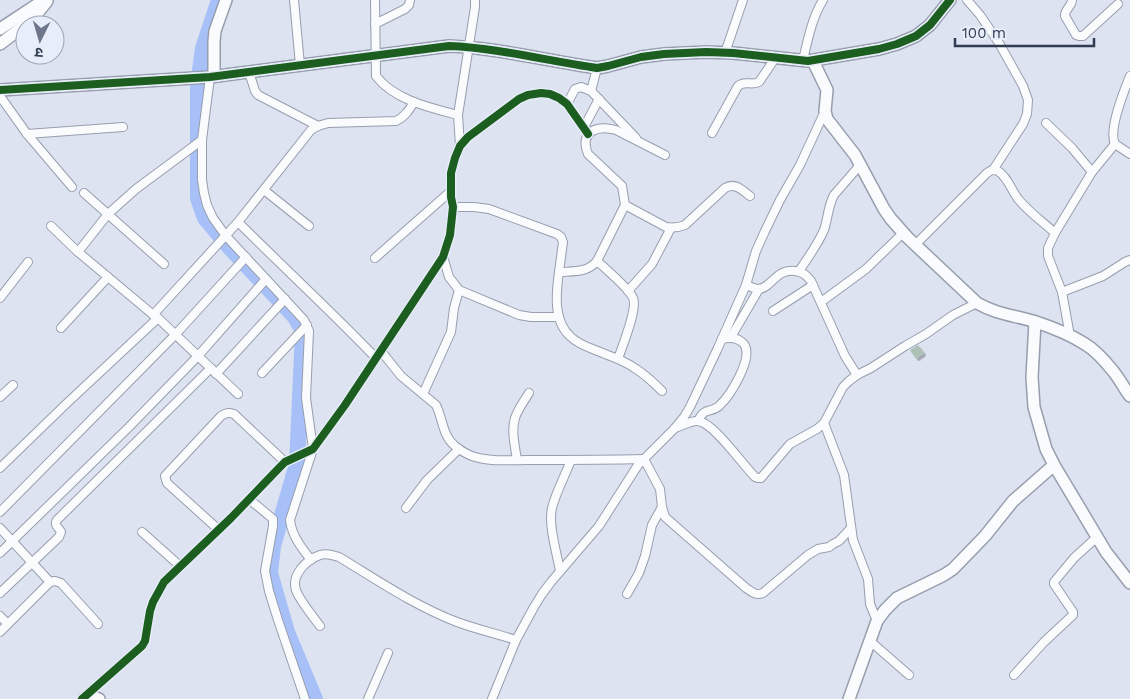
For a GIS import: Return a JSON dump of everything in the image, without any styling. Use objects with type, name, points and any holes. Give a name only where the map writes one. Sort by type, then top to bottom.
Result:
[{"type":"street","points":[[0,29],[44,0]]},
{"type":"street","points":[[36,15],[48,0]]},
{"type":"street","points":[[226,0],[217,25],[206,77],[202,140],[202,180],[204,193],[213,218],[226,236],[307,325],[309,337],[306,398],[313,449]]},
{"type":"street","points":[[294,0],[300,65]]},
{"type":"street","points":[[375,0],[376,76],[388,87],[414,102],[458,115]]},
{"type":"street","points":[[375,24],[405,9],[409,5],[410,0]]},
{"type":"street","points":[[460,146],[458,115],[475,0]]},
{"type":"street","points":[[725,53],[743,0]]},
{"type":"street","points":[[492,699],[516,640],[534,607],[551,582],[599,526],[638,465],[675,428],[690,407],[746,285],[752,263],[765,230],[800,165],[825,111],[827,90],[808,60],[812,22],[823,0]]},
{"type":"street","points":[[0,90],[206,77],[449,46],[499,50],[597,68],[641,57],[706,52],[808,60],[887,47],[916,36],[930,25],[950,0]]},
{"type":"street","points":[[967,0],[980,15],[998,43],[1023,86],[1028,100],[1027,114],[1023,124],[994,170]]},
{"type":"street","points":[[1072,0],[1065,16],[1076,35],[1079,36],[1083,36],[1118,4]]},
{"type":"street","points":[[0,44],[15,33]]},
{"type":"street","points":[[712,133],[738,86],[743,83],[756,84],[759,82],[776,57]]},
{"type":"street","points":[[591,91],[597,68]]},
{"type":"street","points":[[249,72],[252,85],[258,95],[318,126]]},
{"type":"street","points":[[1130,76],[1116,115],[1114,138],[1115,144],[1130,154]]},
{"type":"street","points":[[567,104],[578,87],[591,91],[623,129],[641,143],[665,156]]},
{"type":"street","points":[[311,560],[296,539],[291,529],[290,520],[313,449],[443,257],[450,235],[453,207],[451,191],[452,173],[460,146],[468,136],[518,99],[541,93],[550,94],[567,104],[586,131]]},
{"type":"street","points":[[0,96],[28,134],[72,187]]},
{"type":"street","points":[[559,272],[587,270],[593,266],[625,205],[622,186],[588,154],[586,147],[586,131],[599,99]]},
{"type":"street","points":[[0,468],[156,316],[238,222],[311,130],[318,126],[340,122],[396,120],[405,114],[414,102]]},
{"type":"street","points":[[825,111],[827,119],[860,164],[891,219],[915,245],[977,303],[997,313],[1035,322],[1086,344],[1114,371],[1130,396]]},
{"type":"street","points":[[1046,123],[1092,172]]},
{"type":"street","points":[[28,134],[123,127]]},
{"type":"street","points":[[586,131],[600,128],[623,129]]},
{"type":"street","points":[[78,252],[108,214],[136,190],[202,140]]},
{"type":"street","points":[[1070,336],[1062,292],[1048,256],[1048,248],[1055,232],[1092,172],[1115,144]]},
{"type":"street","points":[[799,271],[822,234],[834,195],[860,164]]},
{"type":"street","points":[[915,245],[990,170],[996,170],[1002,174],[1026,208],[1055,232]]},
{"type":"street","points":[[625,205],[671,228],[685,225],[729,185],[734,185],[750,196]]},
{"type":"street","points":[[264,190],[309,226]]},
{"type":"street","points":[[375,258],[451,191]]},
{"type":"street","points":[[84,192],[164,264]]},
{"type":"street","points":[[453,207],[489,209],[561,237],[563,242],[556,290],[562,326],[571,338],[637,369],[662,391]]},
{"type":"street","points":[[238,222],[376,358]]},
{"type":"street","points":[[51,226],[78,252],[156,316],[238,394]]},
{"type":"street","points":[[628,291],[652,264],[671,228]]},
{"type":"street","points":[[821,302],[866,268],[903,233]]},
{"type":"street","points":[[0,512],[175,335],[246,257]]},
{"type":"street","points":[[443,257],[449,278],[459,290],[518,315],[559,317]]},
{"type":"street","points":[[1062,292],[1103,276],[1130,260]]},
{"type":"street","points":[[597,261],[634,299],[634,309],[618,359]]},
{"type":"street","points":[[0,298],[28,262]]},
{"type":"street","points":[[731,337],[759,289],[782,273],[790,270],[799,271],[806,274],[813,285],[845,356],[857,375]]},
{"type":"street","points":[[61,328],[108,277]]},
{"type":"street","points":[[0,553],[129,427],[198,356],[266,279]]},
{"type":"street","points":[[0,283],[6,290]]},
{"type":"street","points":[[746,285],[759,289]]},
{"type":"street","points":[[773,311],[813,285]]},
{"type":"street","points":[[423,394],[451,332],[454,308],[459,290]]},
{"type":"street","points":[[0,593],[61,534],[55,525],[57,520],[214,371],[285,299]]},
{"type":"street","points":[[675,428],[698,421],[710,427],[752,474],[758,478],[764,475],[790,444],[824,423],[843,386],[857,375],[872,368],[953,316],[977,303]]},
{"type":"street","points":[[1035,322],[1034,407],[1046,449],[1106,552],[1130,583]]},
{"type":"street","points":[[262,373],[307,325]]},
{"type":"street","points":[[698,421],[700,416],[706,411],[720,406],[730,394],[739,379],[744,364],[746,348],[741,341],[731,337],[722,339]]},
{"type":"street","points":[[381,351],[401,376],[436,405],[443,428],[454,446],[475,457],[517,460],[644,459]]},
{"type":"street","points":[[1,395],[13,385]]},
{"type":"street","points":[[517,460],[513,428],[518,411],[529,393]]},
{"type":"street","points":[[219,530],[167,483],[165,476],[221,416],[230,412],[234,414],[289,461]]},
{"type":"street","points":[[824,423],[844,475],[855,546],[868,579],[870,604],[877,621]]},
{"type":"street","points":[[406,508],[427,480],[459,448]]},
{"type":"street","points":[[83,699],[142,646],[145,641],[153,602],[164,582],[289,461],[313,449]]},
{"type":"street","points":[[644,459],[660,489],[662,507],[665,517],[669,522],[746,588],[756,594],[763,594],[808,554],[839,541],[851,528]]},
{"type":"street","points":[[560,571],[551,516],[555,500],[571,460]]},
{"type":"street","points":[[849,699],[877,621],[885,610],[897,598],[953,569],[985,536],[1013,501],[1054,465]]},
{"type":"street","points":[[249,499],[273,519],[265,571],[275,612],[304,699]]},
{"type":"street","points":[[627,594],[639,573],[652,525],[662,507]]},
{"type":"street","points":[[0,528],[50,582]]},
{"type":"street","points":[[142,532],[180,566]]},
{"type":"street","points":[[1014,675],[1044,642],[1073,615],[1073,612],[1054,583],[1074,558],[1097,537]]},
{"type":"street","points":[[320,626],[296,592],[294,582],[303,566],[320,555],[330,554],[339,557],[440,615],[516,640]]},
{"type":"street","points":[[0,632],[50,582],[56,581],[61,583],[98,624]]},
{"type":"street","points":[[0,616],[8,624]]},
{"type":"street","points":[[870,641],[909,675]]},
{"type":"street","points":[[368,699],[388,653]]},
{"type":"street","points":[[83,699],[94,697],[99,699]]},
{"type":"building","points":[[918,345],[924,353],[916,359],[910,350]]},
{"type":"waterway","points":[[219,0],[203,48],[198,85],[198,198],[205,218],[231,249],[295,317],[303,331],[297,464],[273,546],[270,573],[287,632],[315,699]]},
{"type":"cycle path","points":[[0,90],[210,77],[449,46],[505,52],[597,68],[641,57],[706,52],[808,61],[879,49],[916,36],[930,25],[950,0]]},
{"type":"cycle path","points":[[82,699],[142,646],[145,641],[153,602],[164,582],[231,518],[285,462],[313,449],[345,405],[443,257],[450,235],[453,207],[451,173],[460,146],[468,137],[519,99],[541,93],[550,94],[567,104],[588,134]]}]
